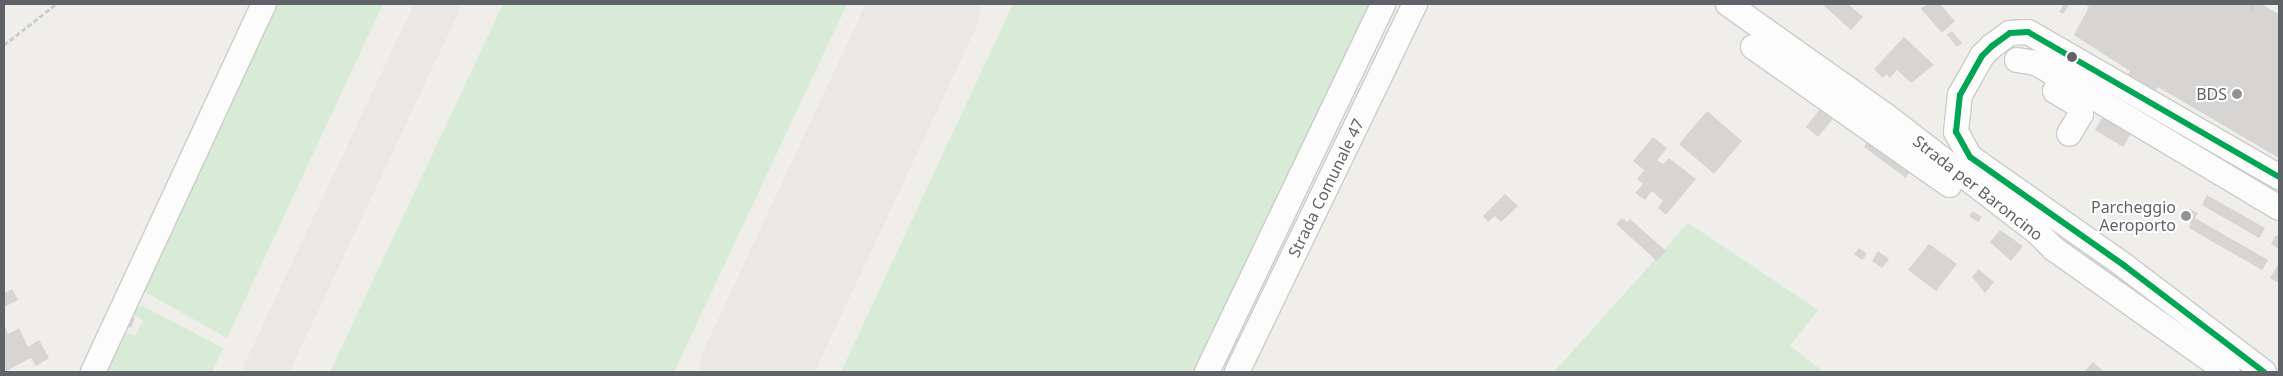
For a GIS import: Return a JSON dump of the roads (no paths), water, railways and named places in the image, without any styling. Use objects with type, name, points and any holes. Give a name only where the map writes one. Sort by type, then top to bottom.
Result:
[{"type":"street","points":[[93,372],[264,4]]},
{"type":"street","points":[[1207,372],[1383,4]]},
{"type":"street","name":"Strada Comunale 47","points":[[1237,372],[1415,4]]},
{"type":"street","points":[[1728,4],[1759,38]]},
{"type":"street","points":[[1748,4],[1759,38]]},
{"type":"street","points":[[2264,372],[2169,299],[1970,157],[1956,132],[1960,95],[1982,56],[1992,46],[2010,34],[2028,32],[2279,177]]},
{"type":"street","name":"Strada per Baroncino","points":[[1759,38],[2032,244],[2054,249],[2228,372]]},
{"type":"street","points":[[1992,46],[2017,60],[2036,63],[2279,208]]},
{"type":"street","points":[[2017,60],[2028,75],[2080,106],[2081,114],[2069,134]]},
{"type":"place","name":"BDS","points":[[2237,94]]},
{"type":"place","name":"Parcheggio Aeroporto","points":[[2186,216]]}]
